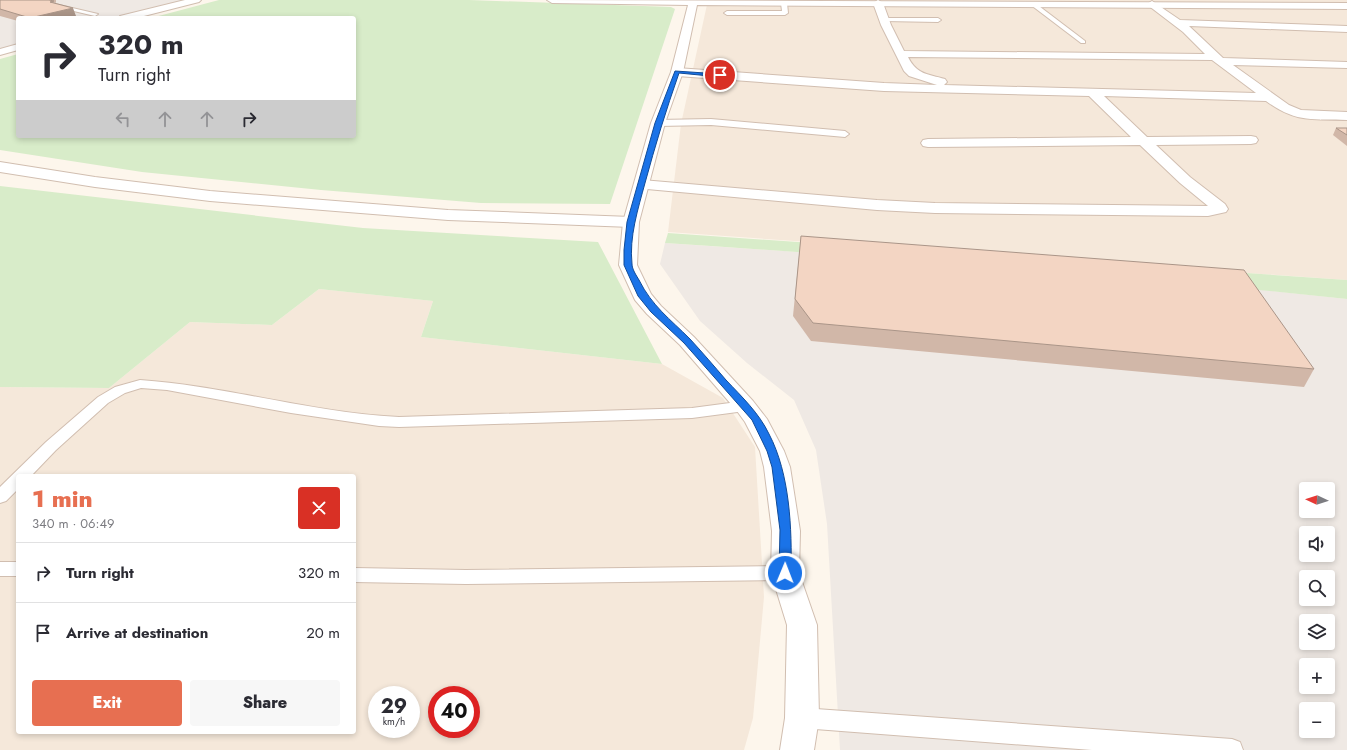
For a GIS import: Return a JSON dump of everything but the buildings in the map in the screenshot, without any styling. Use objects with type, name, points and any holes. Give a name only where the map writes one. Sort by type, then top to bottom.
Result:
[{"type":"street","points":[[132,16],[196,0]]},
{"type":"street","points":[[552,0],[784,3],[941,2],[1347,6]]},
{"type":"street","points":[[693,2],[677,72],[658,123],[631,222],[628,265],[642,296],[654,310],[687,341],[745,406],[755,418],[772,451],[777,467],[786,530],[785,573],[802,625],[802,718],[797,750]]},
{"type":"street","points":[[878,3],[908,69],[913,73],[965,89]]},
{"type":"street","points":[[1152,4],[1178,23],[1217,59],[1284,108],[1298,114],[1347,116]]},
{"type":"street","points":[[1178,23],[1347,29]]},
{"type":"street","points":[[0,52],[16,48]]},
{"type":"street","points":[[900,54],[1217,59],[1347,65]]},
{"type":"street","points":[[677,72],[884,87],[1269,97]]},
{"type":"street","points":[[642,185],[877,205],[935,208],[1208,211],[1220,209],[1219,206],[1194,188],[1093,93]]},
{"type":"street","points":[[928,143],[1251,140]]},
{"type":"street","points":[[0,167],[95,182],[210,196],[324,206],[448,215],[631,222]]},
{"type":"lane","points":[[30,0],[95,14]]},
{"type":"lane","points":[[727,13],[785,13],[784,3]]},
{"type":"lane","points":[[1033,4],[1083,42]]},
{"type":"lane","points":[[884,19],[938,20]]},
{"type":"lane","points":[[658,123],[702,121],[845,134]]},
{"type":"lane","points":[[23,474],[51,446],[103,400],[120,390],[140,384],[167,386],[291,408],[380,421],[399,422],[692,413],[745,406]]},
{"type":"lane","points":[[0,497],[16,481]]},
{"type":"lane","points":[[0,569],[16,569]]},
{"type":"lane","points":[[356,575],[466,577],[785,573]]},
{"type":"lane","points":[[802,718],[1232,750]]},
{"type":"shaded area","points":[[0,0],[184,0],[124,16],[16,16],[16,46],[0,50]]},
{"type":"shaded area","points":[[708,0],[1347,0],[1347,280],[668,232],[681,124]]},
{"type":"shaded area","points":[[665,243],[799,252],[1235,287],[1347,299],[1347,750],[840,750],[827,524],[816,450],[794,400],[747,363],[700,321],[660,264]]},
{"type":"shaded area","points":[[319,289],[433,301],[421,337],[662,364],[723,398],[755,447],[764,597],[753,718],[744,750],[0,750],[0,387],[109,388],[190,322],[272,325]]},
{"type":"green space","points":[[219,0],[469,0],[671,7],[675,9],[610,204],[481,203],[321,190],[142,172],[0,150],[0,59],[16,55],[16,138],[356,138],[356,16],[159,16]]},
{"type":"green space","points":[[0,186],[363,228],[598,242],[662,364],[421,337],[433,301],[319,289],[272,325],[190,322],[109,388],[0,387]]},
{"type":"green space","points":[[668,233],[1347,280],[1347,299],[1177,282],[665,243]]},
{"type":"route","points":[[720,75],[677,72],[658,123],[631,222],[628,265],[642,296],[654,310],[687,341],[736,396],[755,418],[764,434],[772,451],[777,467],[786,530],[785,573]]}]
